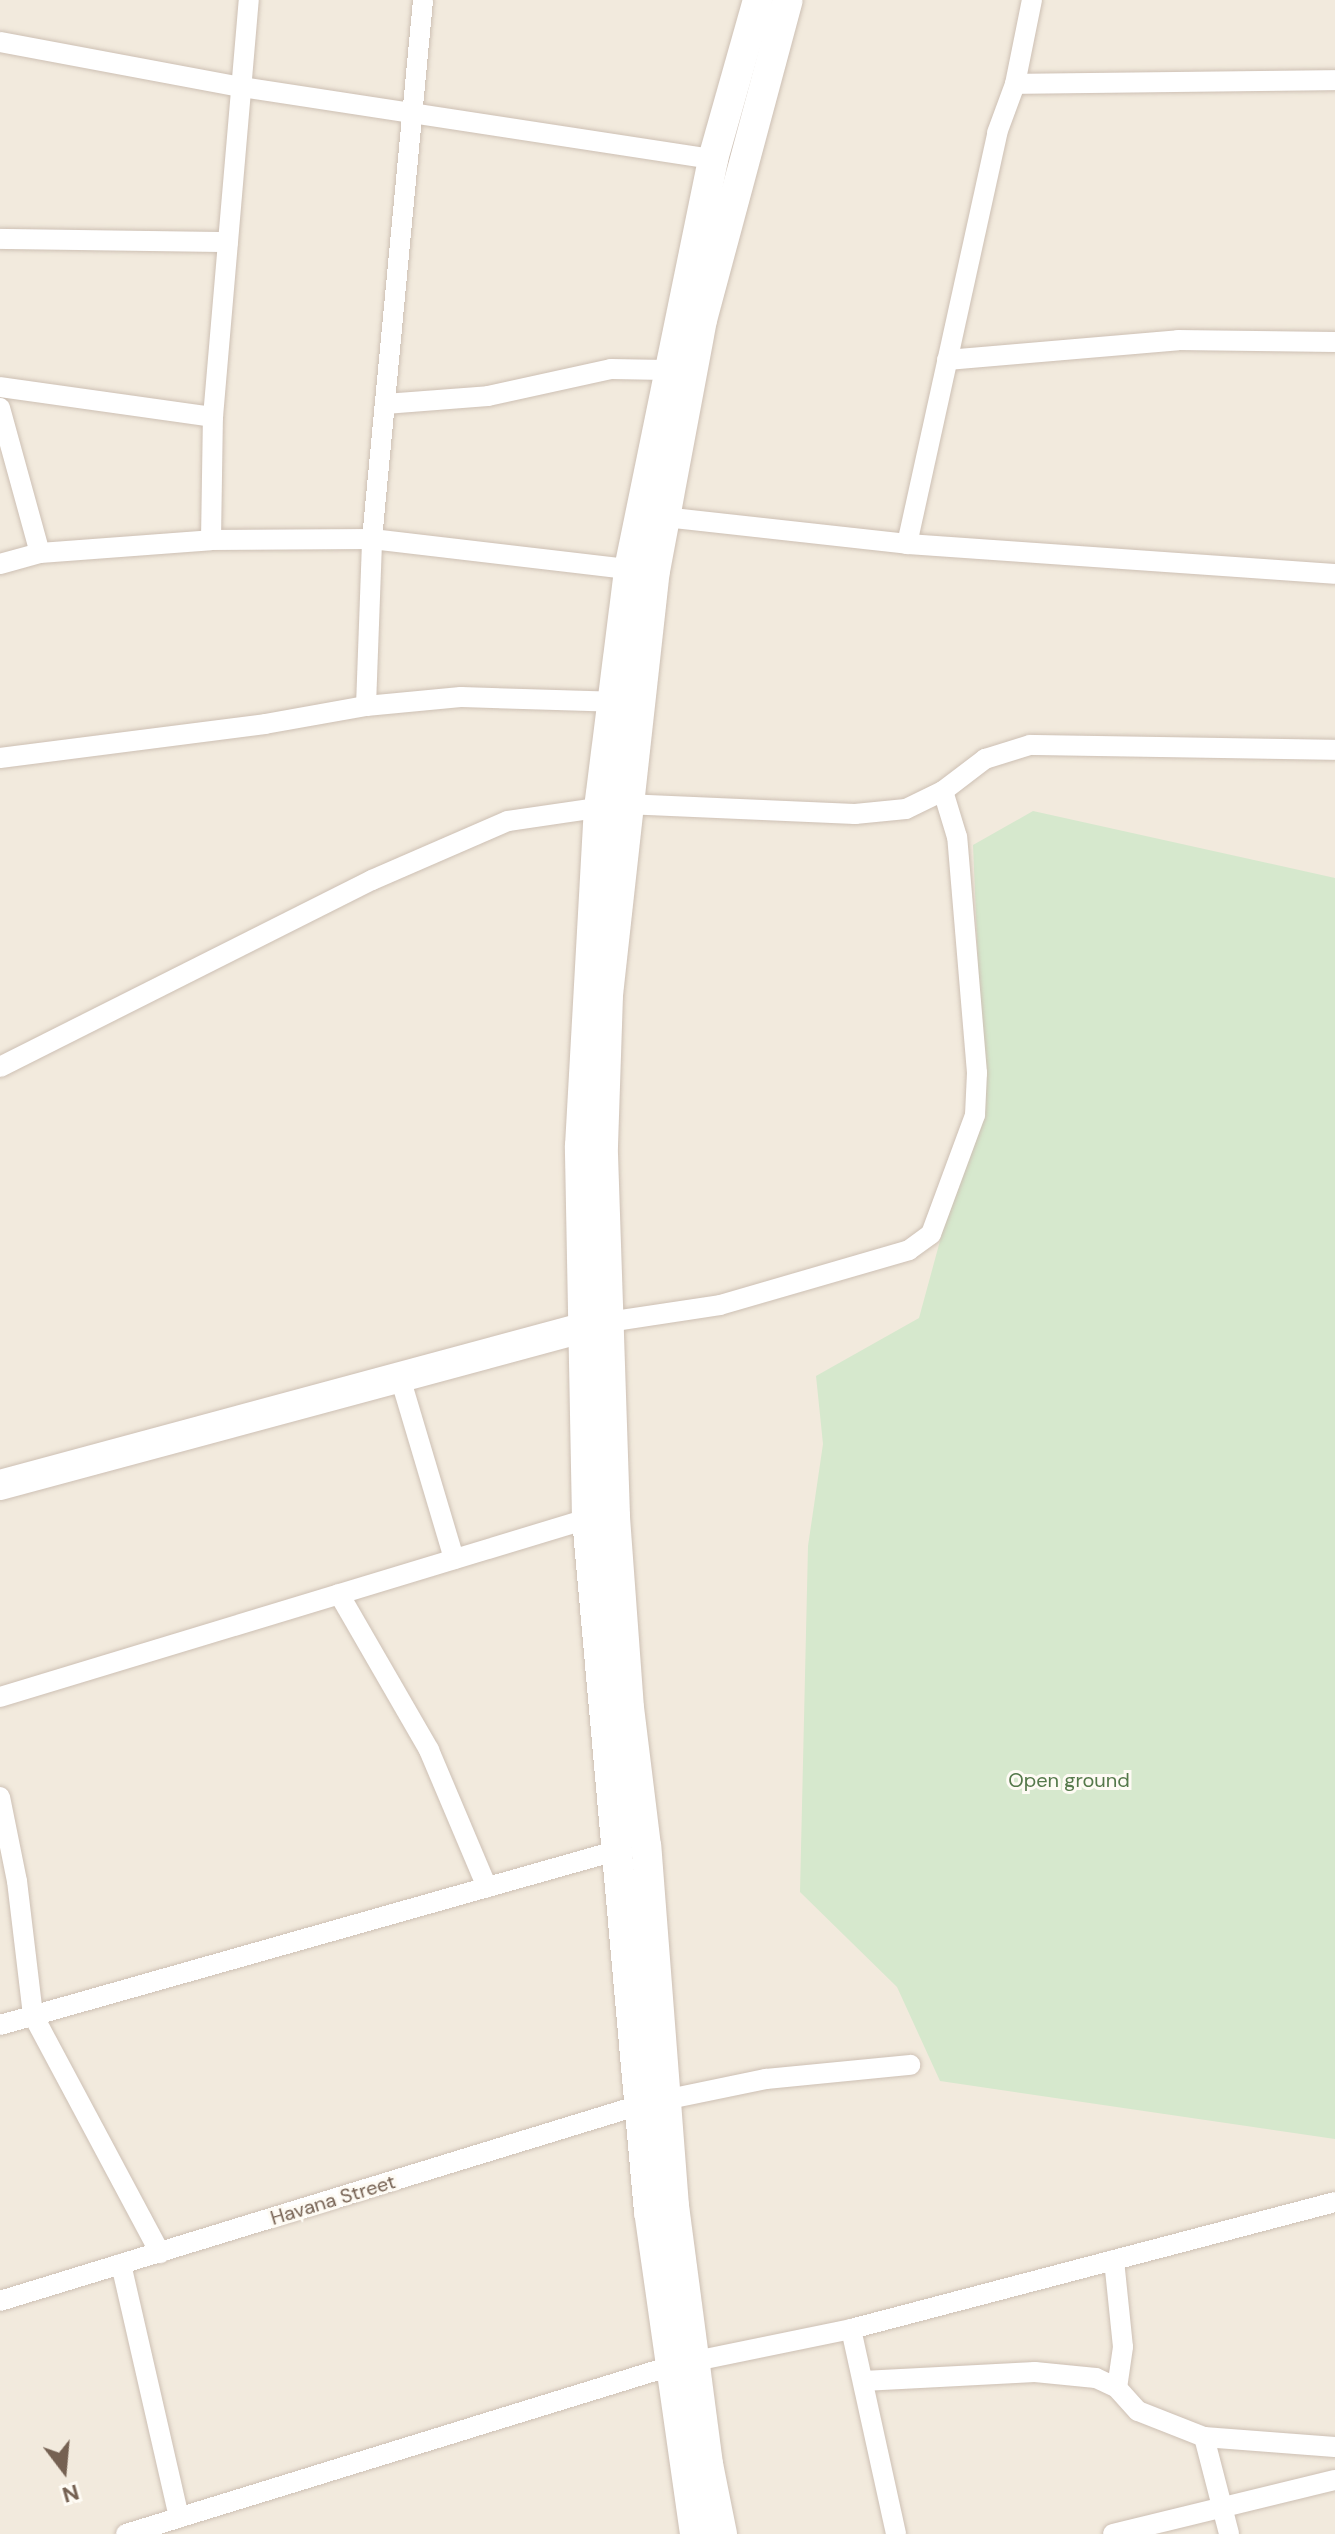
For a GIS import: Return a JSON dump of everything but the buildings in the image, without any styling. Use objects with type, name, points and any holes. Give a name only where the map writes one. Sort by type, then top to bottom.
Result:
[{"type":"main road","points":[[625,702],[629,569],[666,370],[713,159],[758,0]]},
{"type":"main road","points":[[653,2102],[615,1516],[580,1146],[612,806],[625,702],[702,320],[788,0]]},
{"type":"main road","points":[[0,1485],[399,1374],[595,1324]]},
{"type":"main road","points":[[595,1324],[587,1519],[619,1850],[653,2102],[674,2206],[695,2534]]},
{"type":"main road","points":[[684,2364],[722,2534]]},
{"type":"street","points":[[211,540],[213,417],[249,0]]},
{"type":"street","points":[[366,706],[372,539],[423,0]]},
{"type":"street","points":[[907,544],[997,133],[1015,84],[1032,0]]},
{"type":"street","points":[[0,42],[241,87],[713,159]]},
{"type":"street","points":[[1015,84],[1335,80]]},
{"type":"street","points":[[0,239],[228,242]]},
{"type":"street","points":[[947,360],[1178,340],[1335,342]]},
{"type":"street","points":[[385,404],[488,396],[611,369],[666,370]]},
{"type":"street","points":[[0,387],[213,417]]},
{"type":"street","points":[[0,408],[40,553]]},
{"type":"street","points":[[664,517],[907,544],[1335,574]]},
{"type":"street","points":[[0,564],[40,553],[211,540],[372,539],[629,569]]},
{"type":"street","points":[[0,758],[366,706],[461,697],[625,702]]},
{"type":"street","points":[[0,1067],[372,880],[494,827],[612,806],[855,814],[906,809],[943,791],[985,759],[1030,745],[1335,750]]},
{"type":"street","points":[[595,1324],[720,1305],[909,1250],[931,1234],[975,1115],[977,1073],[957,837],[943,791]]},
{"type":"street","points":[[399,1374],[454,1559]]},
{"type":"street","points":[[0,1697],[587,1519]]},
{"type":"street","points":[[339,1594],[429,1750],[487,1887]]},
{"type":"street","points":[[0,1797],[17,1881],[33,2015],[160,2253]]},
{"type":"street","points":[[0,2025],[619,1850]]},
{"type":"street","name":"Havana Street","points":[[0,2301],[653,2102],[766,2079],[910,2065]]},
{"type":"street","points":[[126,2534],[684,2364],[851,2329],[1335,2202]]},
{"type":"street","points":[[1114,2260],[1123,2347],[1117,2388]]},
{"type":"street","points":[[121,2264],[179,2517]]},
{"type":"street","points":[[851,2329],[896,2534]]},
{"type":"street","points":[[863,2381],[1035,2372],[1096,2378],[1117,2388],[1138,2411],[1204,2437],[1335,2447]]},
{"type":"street","points":[[1204,2437],[1229,2534]]},
{"type":"street","points":[[1113,2534],[1335,2480]]},
{"type":"shaded area","points":[[0,0],[1335,0],[1335,2534],[0,2534]]},
{"type":"green space","name":"Open ground","points":[[1033,811],[1335,878],[1335,2139],[940,2081],[897,1987],[800,1892],[808,1546],[823,1444],[816,1376],[919,1318],[983,1083],[973,845]]}]
